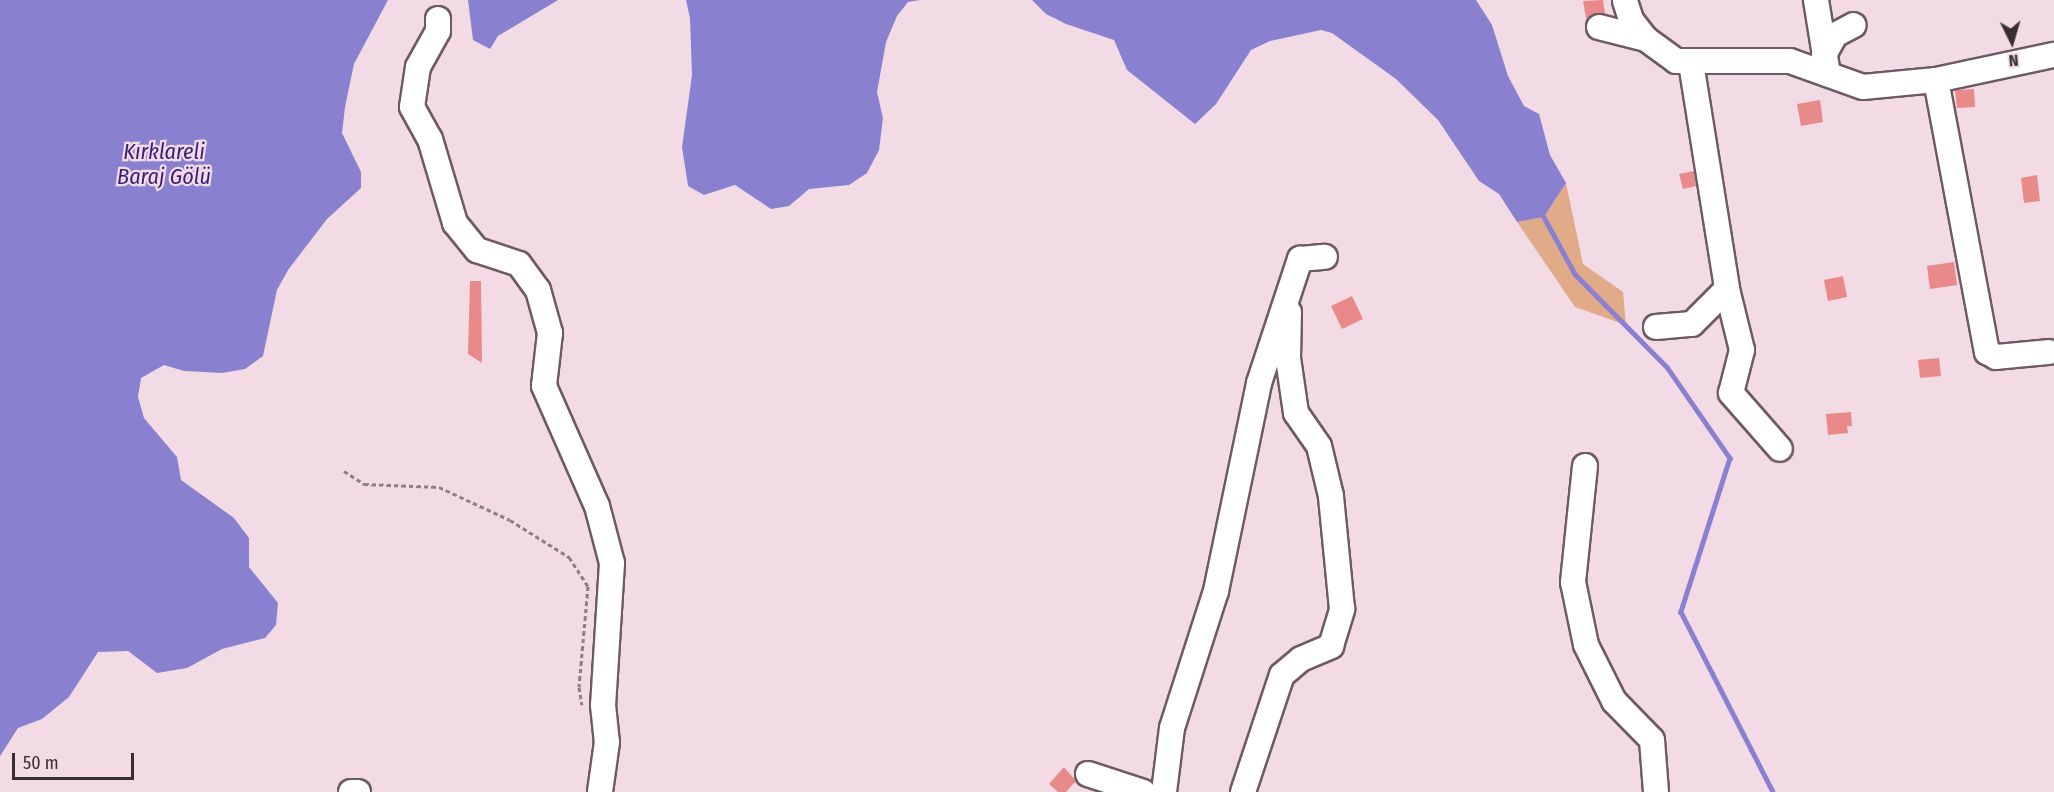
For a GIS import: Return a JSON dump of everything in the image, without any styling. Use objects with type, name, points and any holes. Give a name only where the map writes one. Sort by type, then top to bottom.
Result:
[{"type":"street","points":[[1816,0],[1826,64]]},
{"type":"street","points":[[1625,1],[1631,20],[1646,39]]},
{"type":"street","points":[[438,20],[438,31],[418,67],[412,107],[430,139],[455,223],[477,250],[519,264],[538,290],[550,333],[544,386],[597,506],[612,562],[603,705],[607,742],[600,792]]},
{"type":"street","points":[[1826,64],[1835,35],[1854,25]]},
{"type":"street","points":[[1599,27],[1646,39],[1683,62],[1790,61],[1826,64],[1863,87],[1936,80],[2054,55]]},
{"type":"street","points":[[1683,62],[1727,289],[1742,350],[1731,393],[1780,449]]},
{"type":"street","points":[[1936,80],[1987,352],[1996,357],[2049,352]]},
{"type":"street","points":[[1164,792],[1172,728],[1216,591],[1258,383],[1300,259],[1325,257]]},
{"type":"street","points":[[1243,792],[1282,675],[1302,659],[1331,646],[1342,609],[1331,496],[1319,446],[1296,413],[1288,358],[1290,286]]},
{"type":"street","points":[[1656,327],[1692,324],[1727,289]]},
{"type":"street","points":[[1585,466],[1573,582],[1586,645],[1614,701],[1652,740],[1656,792]]},
{"type":"street","points":[[1088,774],[1143,792]]},
{"type":"street","points":[[351,792],[358,792]]},
{"type":"path","points":[[344,471],[364,484],[439,487],[510,520],[569,557],[588,586],[579,687],[583,709]]},
{"type":"shaded area","points":[[1566,183],[1583,264],[1623,292],[1626,325],[1575,307],[1517,222],[1544,217]]},
{"type":"water","name":"Kırklareli Baraj Gölü","points":[[0,0],[388,0],[354,64],[345,107],[342,133],[361,172],[361,188],[327,219],[288,270],[277,290],[263,356],[245,369],[222,373],[184,371],[164,365],[141,378],[138,397],[144,418],[177,457],[181,480],[234,518],[249,538],[249,567],[278,603],[276,625],[265,638],[222,649],[187,668],[157,673],[128,651],[98,652],[69,697],[42,719],[18,728],[0,756]]},
{"type":"water","points":[[468,0],[558,0],[498,36],[490,49],[473,40]]},
{"type":"water","points":[[686,0],[920,0],[908,2],[897,16],[886,42],[877,92],[883,118],[879,150],[867,173],[849,185],[809,189],[789,206],[771,209],[735,185],[704,195],[688,186],[682,147],[692,75],[690,18]]},
{"type":"water","points":[[1032,0],[1476,0],[1492,25],[1508,76],[1524,106],[1539,114],[1550,155],[1566,183],[1544,217],[1517,222],[1499,194],[1479,181],[1438,120],[1396,79],[1332,33],[1321,30],[1270,41],[1251,50],[1216,104],[1195,124],[1127,70],[1114,40],[1066,24],[1046,14]]},
{"type":"building","points":[[1603,0],[1605,14],[1586,18],[1583,1]]},
{"type":"building","points":[[1974,89],[1975,107],[1957,108],[1955,90]]},
{"type":"building","points":[[1820,100],[1823,122],[1801,126],[1797,104]]},
{"type":"building","points":[[1694,171],[1696,186],[1683,189],[1679,174]]},
{"type":"building","points":[[2037,175],[2040,201],[2024,203],[2021,178]]},
{"type":"building","points":[[1954,262],[1957,285],[1930,289],[1927,266]]},
{"type":"building","points":[[1843,276],[1847,297],[1828,301],[1824,280]]},
{"type":"building","points":[[470,281],[481,281],[482,363],[468,354]]},
{"type":"building","points":[[1352,296],[1363,319],[1342,329],[1331,306]]},
{"type":"building","points":[[1939,358],[1941,376],[1920,378],[1918,360]]},
{"type":"building","points":[[1851,412],[1852,426],[1847,426],[1848,433],[1828,435],[1826,414]]},
{"type":"building","points":[[1064,767],[1076,781],[1066,792],[1058,792],[1049,784]]},
{"type":"waterway","points":[[1544,217],[1575,274],[1667,367],[1730,458],[1681,612],[1773,792]]}]
